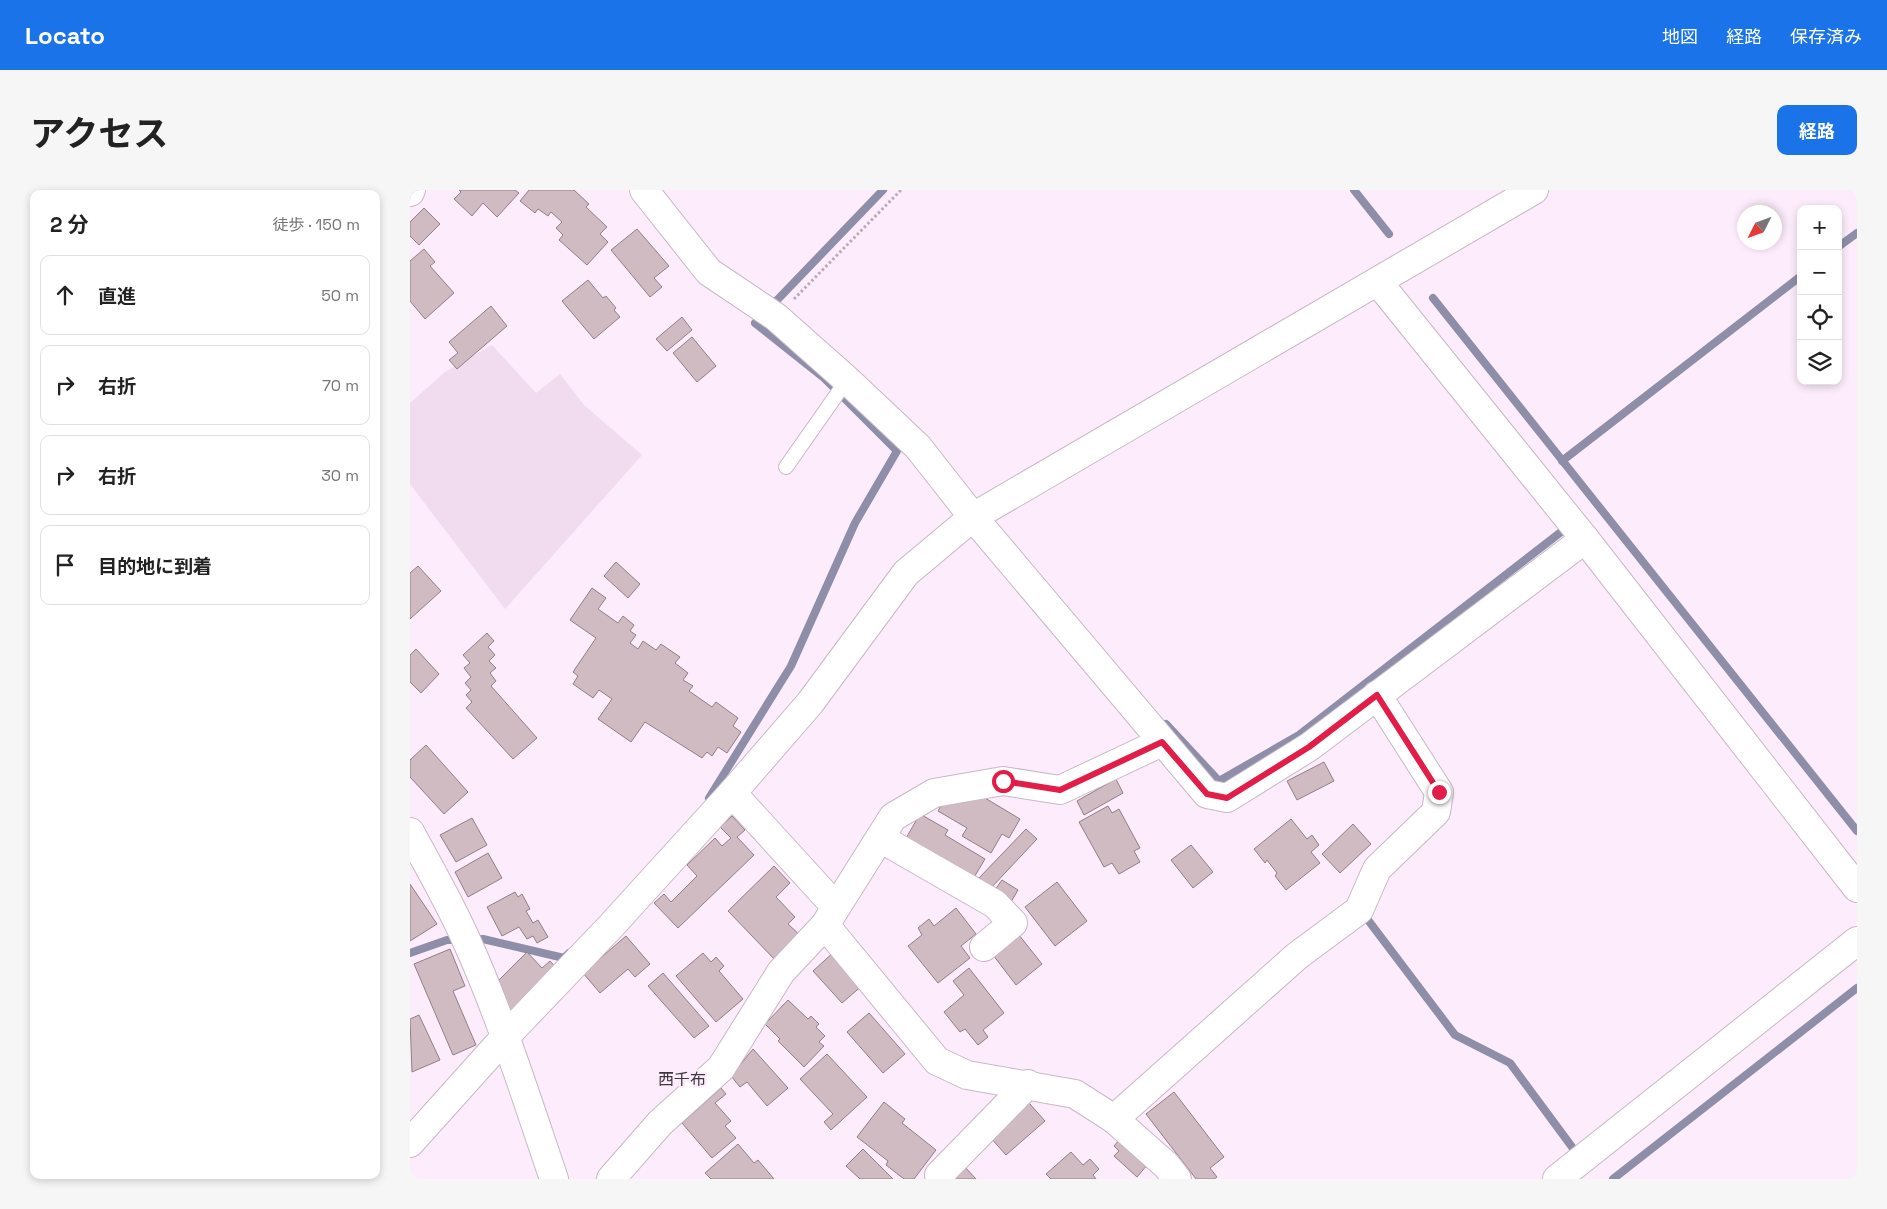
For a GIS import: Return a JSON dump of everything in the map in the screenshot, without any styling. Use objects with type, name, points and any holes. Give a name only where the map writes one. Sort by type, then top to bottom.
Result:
[{"type":"street","points":[[644,190],[709,272],[766,311],[840,390],[918,447],[973,517],[1207,794],[1227,798],[1309,747],[1585,539]]},
{"type":"street","points":[[410,1143],[505,1037],[611,926],[732,793],[810,703],[906,573],[973,517],[1534,190]]},
{"type":"street","points":[[1397,271],[1585,539],[1857,888]]},
{"type":"street","points":[[1114,1119],[1297,956],[1359,910],[1377,869],[1436,812],[1439,792],[1377,695]]},
{"type":"street","points":[[611,1179],[660,1123],[721,1068],[781,972],[831,916],[893,817],[934,793],[1003,781],[1060,790],[1162,742]]},
{"type":"street","points":[[732,793],[831,916],[937,1061],[967,1075],[1028,1084],[1075,1094],[1114,1119],[1166,1175]]},
{"type":"street","points":[[410,832],[465,937],[505,1037],[554,1179]]},
{"type":"street","points":[[880,838],[995,904],[1013,924],[984,947]]},
{"type":"street","points":[[1557,1179],[1857,941]]},
{"type":"street","points":[[939,1174],[1028,1084]]},
{"type":"lane","points":[[786,467],[840,390]]},
{"type":"path","points":[[766,311],[901,190]]},
{"type":"shaded area","points":[[492,345],[536,393],[560,374],[584,405],[642,455],[505,609],[410,484],[410,403],[445,372]]},
{"type":"building","points":[[459,190],[515,190],[519,193],[497,217],[483,203],[472,216],[454,199],[461,192]]},
{"type":"building","points":[[529,190],[574,190],[589,204],[586,207],[607,227],[600,234],[608,242],[587,265],[559,240],[563,235],[556,228],[562,222],[551,212],[548,216],[538,209],[535,213],[520,201]]},
{"type":"building","points":[[424,208],[440,224],[419,245],[410,236],[410,222]]},
{"type":"building","points":[[637,229],[669,266],[654,278],[662,287],[650,297],[611,250]]},
{"type":"building","points":[[424,249],[435,262],[430,266],[454,293],[425,319],[410,301],[410,261]]},
{"type":"building","points":[[588,280],[603,298],[606,296],[616,308],[614,310],[620,317],[594,339],[562,301]]},
{"type":"building","points":[[491,306],[507,326],[457,369],[449,360],[458,353],[449,342]]},
{"type":"building","points":[[682,317],[692,330],[667,351],[656,339]]},
{"type":"building","points":[[692,337],[716,366],[697,382],[673,353]]},
{"type":"building","points":[[616,562],[640,584],[628,598],[604,576]]},
{"type":"building","points":[[418,566],[441,591],[410,619],[410,573]]},
{"type":"building","points":[[592,588],[606,598],[598,609],[618,623],[623,616],[634,625],[630,631],[636,635],[630,643],[638,649],[643,641],[656,650],[661,644],[680,657],[675,663],[688,673],[683,680],[693,686],[689,691],[712,707],[716,702],[738,718],[733,726],[741,732],[727,753],[718,747],[712,756],[707,752],[702,758],[645,722],[631,742],[598,719],[612,699],[599,690],[593,698],[573,684],[578,676],[573,672],[596,638],[570,620]]},
{"type":"building","points":[[487,633],[494,641],[488,647],[495,655],[489,661],[496,668],[490,673],[496,681],[491,686],[537,738],[513,759],[466,708],[472,702],[466,695],[471,690],[465,683],[471,677],[464,668],[470,663],[463,655]]},
{"type":"building","points":[[416,649],[439,674],[421,693],[410,682],[410,655]]},
{"type":"building","points":[[426,745],[468,792],[444,814],[410,777],[410,760]]},
{"type":"building","points":[[1324,762],[1334,781],[1297,800],[1287,781]]},
{"type":"building","points":[[1116,779],[1123,793],[1084,815],[1077,801]]},
{"type":"building","points":[[980,795],[1020,819],[1009,838],[1002,834],[991,853],[962,836],[967,828],[938,811],[943,802]]},
{"type":"building","points":[[1108,806],[1112,813],[1119,809],[1140,848],[1134,851],[1140,862],[1119,874],[1112,863],[1104,867],[1079,822]]},
{"type":"building","points":[[920,814],[948,830],[945,835],[985,859],[973,879],[905,840]]},
{"type":"building","points":[[732,816],[745,830],[737,837],[754,855],[678,928],[654,903],[664,894],[671,902],[697,876],[687,865],[715,838],[722,846],[731,838],[720,827]]},
{"type":"building","points":[[472,818],[487,845],[456,862],[440,835]]},
{"type":"building","points":[[1291,819],[1307,839],[1312,835],[1319,845],[1311,852],[1320,863],[1286,890],[1275,876],[1277,873],[1267,860],[1265,863],[1254,849]]},
{"type":"building","points":[[1353,824],[1371,844],[1340,873],[1322,854]]},
{"type":"building","points":[[1026,829],[1037,839],[990,889],[979,878]]},
{"type":"building","points":[[1191,845],[1213,872],[1193,888],[1171,860]]},
{"type":"building","points":[[488,853],[502,878],[468,897],[455,872]]},
{"type":"building","points":[[774,866],[790,883],[776,897],[795,917],[788,924],[802,937],[777,962],[728,911]]},
{"type":"building","points":[[1002,880],[1018,890],[1011,902],[994,891]]},
{"type":"building","points":[[1057,882],[1087,921],[1055,946],[1025,907]]},
{"type":"building","points":[[410,884],[437,924],[410,941]]},
{"type":"building","points":[[515,892],[518,897],[522,894],[530,909],[526,911],[533,923],[538,920],[548,937],[537,943],[533,936],[527,939],[519,927],[502,936],[487,907]]},
{"type":"building","points":[[956,908],[976,934],[961,946],[970,958],[938,983],[908,946],[922,935],[918,928],[929,919],[934,926]]},
{"type":"building","points":[[1019,935],[1042,964],[1016,985],[993,955]]},
{"type":"building","points":[[626,936],[650,964],[635,977],[628,969],[600,993],[583,973]]},
{"type":"building","points":[[450,949],[465,986],[453,991],[476,1045],[453,1055],[414,964]]},
{"type":"building","points":[[835,951],[864,984],[842,1003],[813,971]]},
{"type":"building","points":[[527,952],[542,968],[550,961],[560,972],[512,1018],[494,985]]},
{"type":"building","points":[[703,953],[711,962],[716,957],[724,966],[719,971],[743,999],[716,1022],[676,976]]},
{"type":"building","points":[[969,968],[1004,1013],[983,1030],[988,1037],[978,1045],[965,1029],[960,1032],[944,1012],[964,995],[953,981]]},
{"type":"building","points":[[663,973],[709,1026],[694,1038],[648,986]]},
{"type":"building","points":[[788,1000],[808,1019],[811,1016],[819,1024],[816,1027],[825,1036],[819,1042],[824,1046],[804,1067],[778,1041],[780,1039],[765,1024]]},
{"type":"building","points":[[869,1013],[905,1054],[883,1073],[847,1032]]},
{"type":"building","points":[[419,1015],[440,1060],[412,1072],[410,1019]]},
{"type":"building","points":[[753,1049],[788,1088],[767,1106],[747,1082],[740,1087],[731,1076]]},
{"type":"building","points":[[827,1054],[867,1097],[831,1130],[824,1122],[833,1114],[800,1079]]},
{"type":"building","points":[[721,1088],[726,1094],[715,1103],[731,1121],[725,1126],[736,1138],[712,1158],[682,1123]]},
{"type":"building","points":[[1174,1092],[1224,1157],[1210,1168],[1217,1177],[1214,1179],[1196,1179],[1146,1114]]},
{"type":"building","points":[[884,1102],[905,1119],[902,1123],[936,1150],[914,1179],[904,1179],[886,1165],[888,1161],[857,1137]]},
{"type":"building","points":[[1029,1103],[1045,1121],[1006,1155],[990,1137]]},
{"type":"building","points":[[1120,1139],[1148,1164],[1137,1177],[1114,1156],[1119,1151],[1114,1146]]},
{"type":"building","points":[[738,1144],[754,1163],[758,1160],[774,1179],[711,1179],[705,1173]]},
{"type":"building","points":[[863,1149],[893,1179],[860,1179],[846,1166]]},
{"type":"building","points":[[1071,1152],[1083,1165],[1090,1159],[1099,1169],[1093,1175],[1096,1179],[1051,1179],[1046,1174]]},
{"type":"building","points":[[965,1167],[976,1179],[952,1179]]},
{"type":"waterway","points":[[709,798],[791,666],[855,523],[897,451],[823,377],[755,323],[883,190]]},
{"type":"waterway","points":[[1354,190],[1389,234]]},
{"type":"waterway","points":[[1842,244],[1857,233]]},
{"type":"waterway","points":[[1562,461],[1797,279]]},
{"type":"waterway","points":[[1433,298],[1857,831]]},
{"type":"waterway","points":[[1166,724],[1219,781],[1299,735],[1561,532]]},
{"type":"waterway","points":[[1368,920],[1455,1035],[1510,1063],[1575,1151]]},
{"type":"waterway","points":[[472,939],[483,939],[564,958],[569,953]]},
{"type":"waterway","points":[[410,953],[447,940],[461,940]]},
{"type":"waterway","points":[[1613,1179],[1857,988]]},
{"type":"district","name":"西千布","points":[[682,1079]]},
{"type":"route","points":[[1003,781],[1060,790],[1162,742],[1207,794],[1227,798],[1309,747],[1377,695],[1439,792]]}]
